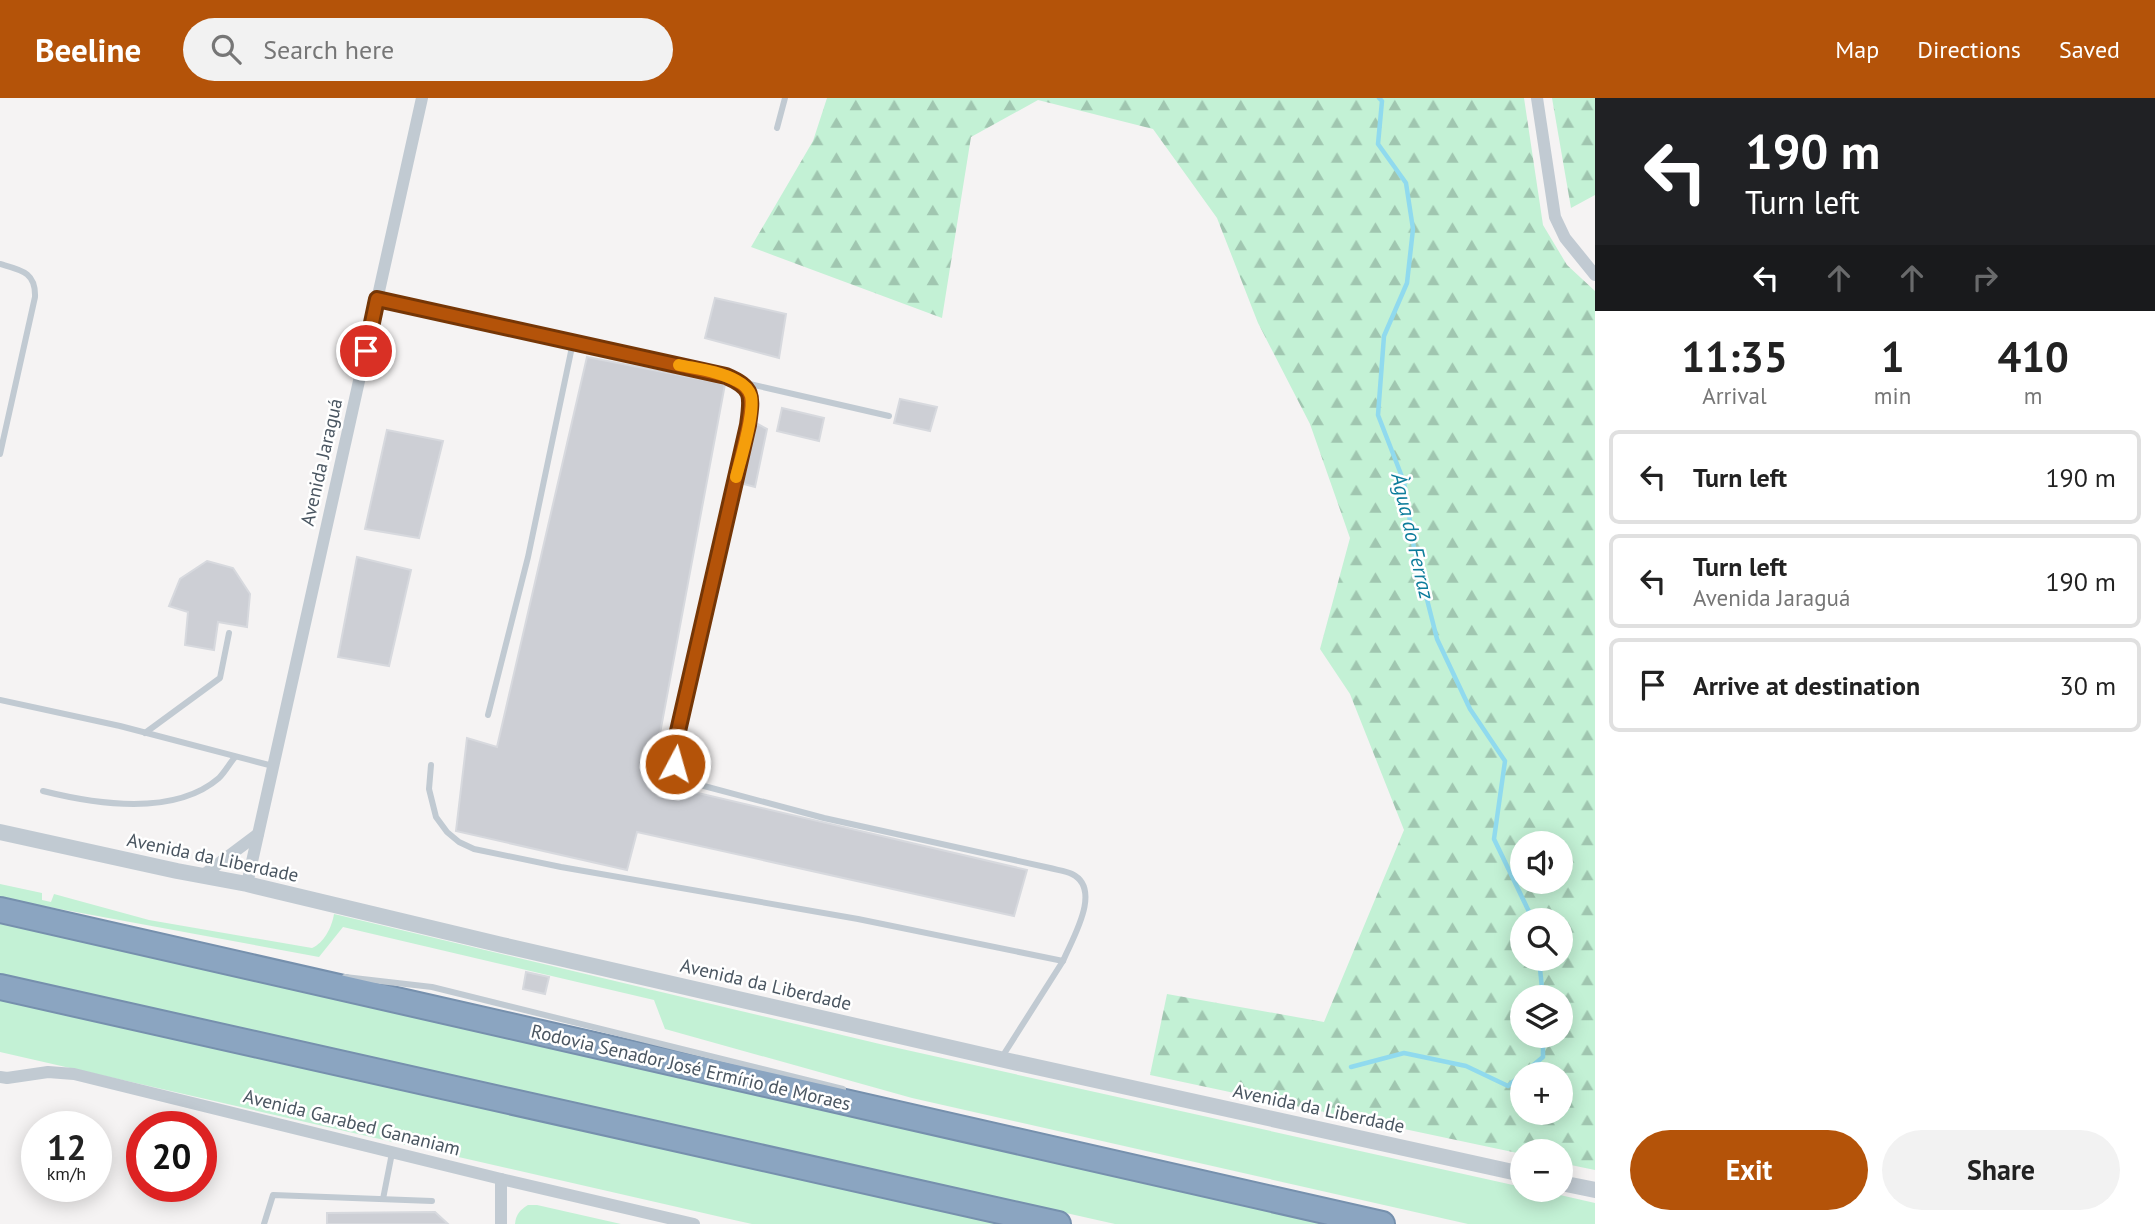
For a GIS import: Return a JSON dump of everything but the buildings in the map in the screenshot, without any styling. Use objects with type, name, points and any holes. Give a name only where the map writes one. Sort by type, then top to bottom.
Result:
[{"type":"highway","name":"Rodovia Senador José Ermírio de Moraes","points":[[0,910],[1382,1224]]},
{"type":"highway","points":[[0,987],[1058,1224]]},
{"type":"street","name":"Avenida Jaraguá","points":[[247,884],[422,98]]},
{"type":"street","points":[[1537,98],[1555,217],[1565,239],[1595,275]]},
{"type":"street","name":"Avenida da Liberdade","points":[[0,832],[247,884],[1000,1059],[1510,1171]]},
{"type":"street","points":[[202,876],[258,834]]},
{"type":"street","name":"Avenida Garabed Gananiam","points":[[0,1077],[48,1072],[74,1074],[694,1224]]},
{"type":"street","points":[[501,1179],[501,1224]]},
{"type":"street","points":[[1573,1185],[1595,1190]]},
{"type":"lane","points":[[777,128],[785,98]]},
{"type":"lane","points":[[0,264],[23,271],[32,277],[35,286],[35,297],[0,454]]},
{"type":"lane","points":[[377,299],[726,376],[740,382],[889,416]]},
{"type":"lane","points":[[488,715],[528,557],[573,342]]},
{"type":"lane","points":[[740,382],[748,390],[752,400],[748,425],[673,753],[675,764],[682,774],[704,786],[824,818],[1073,874],[1083,883],[1087,904],[1063,961],[1000,1059]]},
{"type":"lane","points":[[145,733],[220,678],[229,632]]},
{"type":"lane","points":[[0,700],[273,766]]},
{"type":"lane","points":[[43,791],[71,798],[148,805],[173,800],[203,788],[220,777],[236,757]]},
{"type":"lane","points":[[431,765],[429,789],[436,817],[447,832],[474,849],[586,872],[858,919],[1063,961]]},
{"type":"lane","points":[[244,965],[317,974]]},
{"type":"lane","points":[[342,976],[432,987],[852,1091]]},
{"type":"lane","points":[[891,1103],[940,1124]]},
{"type":"lane","points":[[383,1199],[393,1152]]},
{"type":"lane","points":[[264,1224],[273,1195],[432,1201]]},
{"type":"green space","points":[[827,98],[1524,98],[1543,225],[1567,265],[1595,291],[1595,1170],[1573,1165],[1573,1139],[1510,1139],[1510,1151],[1150,1075],[1167,994],[1324,1022],[1404,830],[1350,694],[1320,649],[1350,538],[1310,424],[1258,323],[1217,218],[1153,129],[1038,100],[971,137],[942,318],[751,247],[813,141]]},
{"type":"green space","points":[[1552,98],[1595,98],[1595,195],[1571,208]]},
{"type":"green space","points":[[0,884],[42,893],[42,900],[51,902],[54,894],[149,920],[312,948],[327,934],[334,914],[884,1045],[1510,1184],[1510,1202],[1573,1202],[1573,1198],[1595,1203],[1595,1224],[1468,1224],[912,1098],[665,1029],[654,1000],[343,927],[319,957],[0,898]]},
{"type":"green space","points":[[0,919],[1351,1224],[1115,1224],[0,974]]},
{"type":"green space","points":[[0,999],[1000,1224],[752,1224],[734,1220],[0,1052]]},
{"type":"green space","points":[[528,1205],[621,1224],[515,1224],[519,1213]]},
{"type":"waterway","name":"Àgua do Ferraz","points":[[1379,98],[1382,101],[1378,144],[1406,183],[1413,229],[1407,283],[1384,336],[1378,415],[1404,482],[1414,548],[1437,639],[1470,709],[1505,761],[1494,839],[1527,908]]},
{"type":"waterway","name":"Àgua do Ferraz","points":[[1540,971],[1542,985]]},
{"type":"waterway","name":"Àgua do Ferraz","points":[[1351,1067],[1404,1053],[1466,1066],[1508,1086],[1543,1057],[1543,1048]]},
{"type":"slow traffic","points":[[679,365],[726,376],[740,382],[748,390],[752,400],[736,477]]},
{"type":"route","points":[[366,351],[377,299],[726,376],[740,382],[748,390],[752,400],[748,425],[673,753],[675,764]]}]
